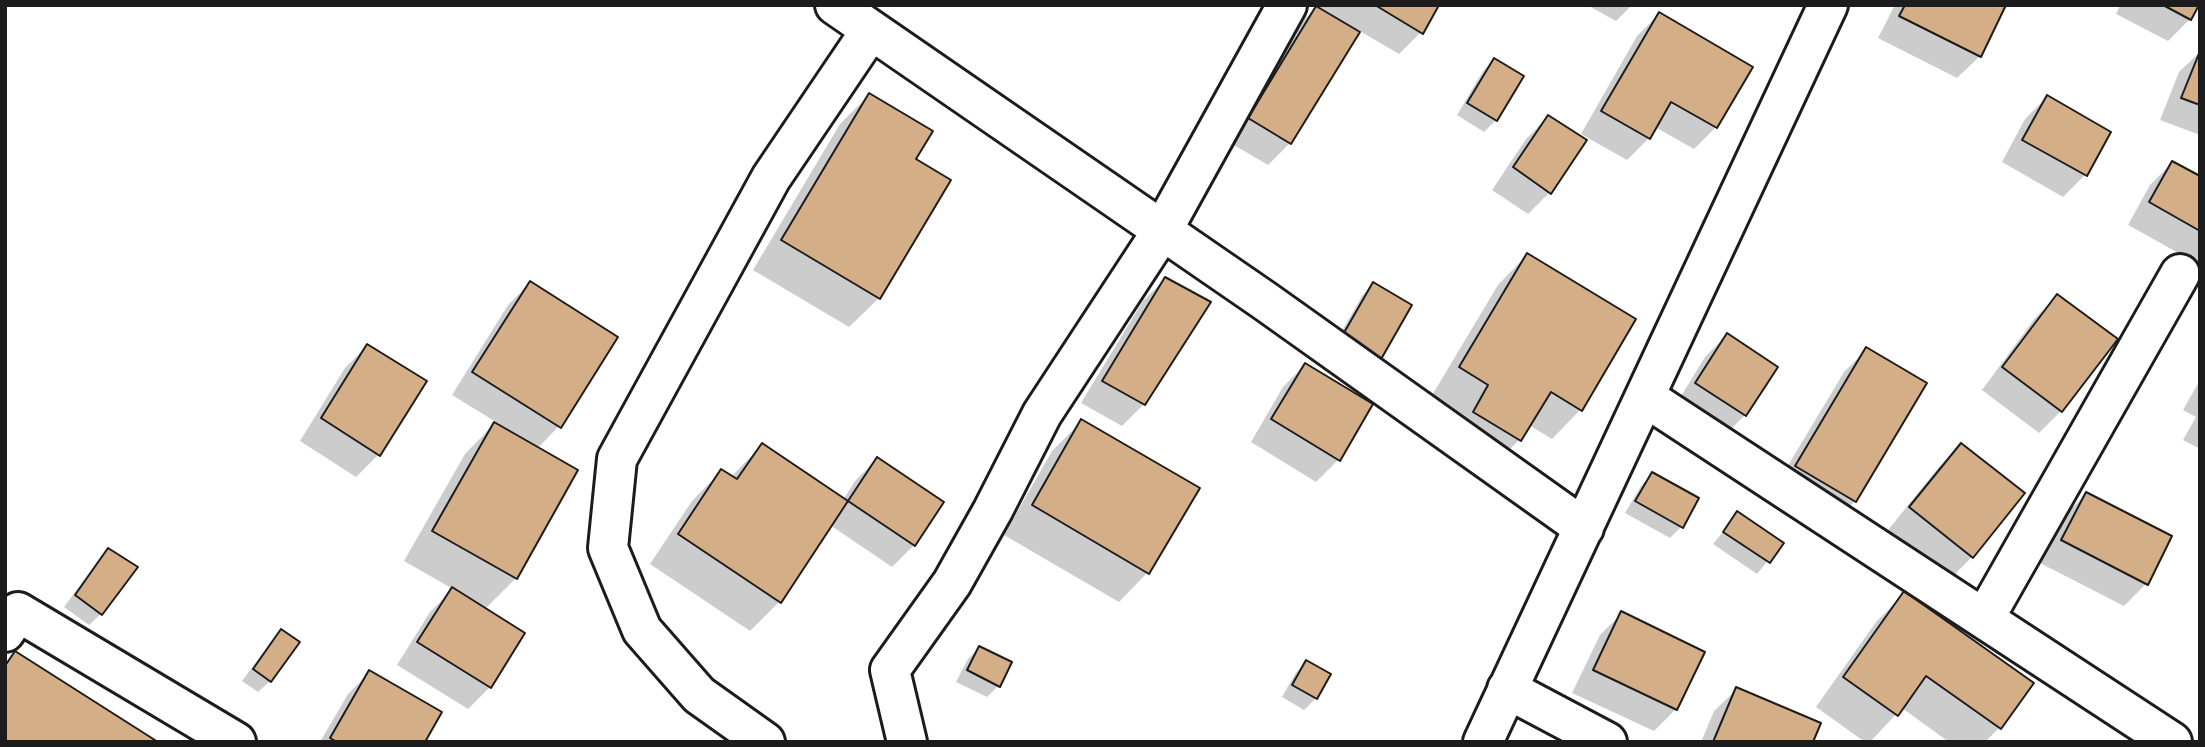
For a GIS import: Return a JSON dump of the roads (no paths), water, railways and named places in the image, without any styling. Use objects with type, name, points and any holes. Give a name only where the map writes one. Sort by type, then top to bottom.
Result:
[{"type":"street","points":[[835,5],[1584,528]]},
{"type":"street","points":[[907,742],[890,670],[952,583],[1042,414],[1162,231],[1287,5]]},
{"type":"street","points":[[1483,742],[1828,5]]},
{"type":"street","points":[[765,742],[699,695],[642,630],[608,548],[617,459],[771,178],[871,30]]},
{"type":"street","points":[[1984,619],[2180,274]]},
{"type":"street","points":[[1645,397],[2172,742]]},
{"type":"street","points":[[5,632],[18,612],[236,742]]},
{"type":"street","points":[[1507,689],[1607,742]]}]
